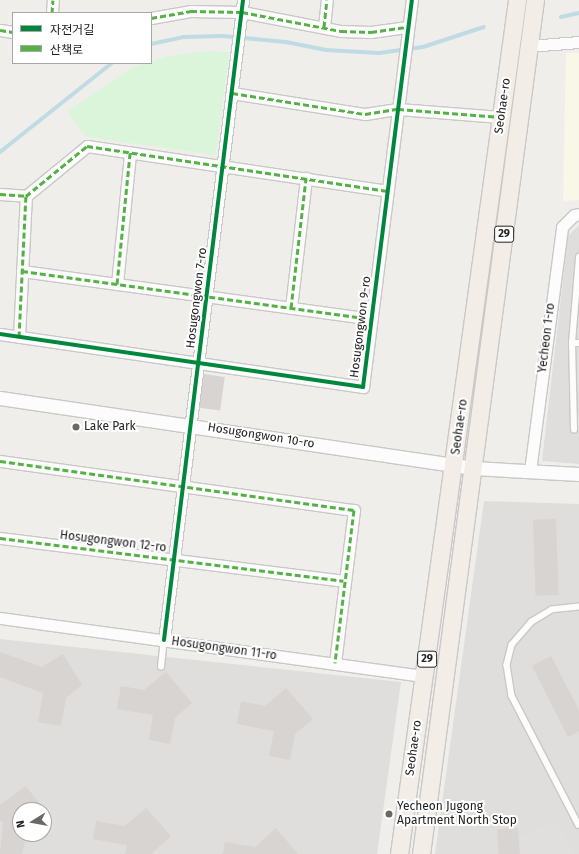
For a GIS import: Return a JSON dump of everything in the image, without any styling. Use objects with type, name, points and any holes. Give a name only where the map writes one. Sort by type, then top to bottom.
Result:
[{"type":"main road","name":"Seohae-ro","points":[[399,854],[455,465],[517,0]]},
{"type":"main road","name":"Seohae-ro","points":[[421,854],[474,468],[535,0]]},
{"type":"street","points":[[52,12],[53,0]]},
{"type":"street","points":[[242,12],[243,0]]},
{"type":"street","points":[[324,27],[327,0]]},
{"type":"street","points":[[152,18],[190,11],[242,12],[324,27],[371,32],[408,28],[412,0]]},
{"type":"street","name":"Hosugongwon 7-ro","points":[[164,640],[242,12]]},
{"type":"street","name":"Hosugongwon 9-ro","points":[[0,334],[198,365],[363,387],[408,28]]},
{"type":"street","points":[[0,30],[12,32]]},
{"type":"street","points":[[529,46],[579,42]]},
{"type":"street","points":[[232,93],[328,110],[364,114],[398,109],[501,117]]},
{"type":"street","points":[[0,194],[26,196],[87,146],[223,165],[388,191]]},
{"type":"street","points":[[117,284],[130,153]]},
{"type":"street","points":[[291,308],[306,178]]},
{"type":"street","points":[[19,337],[26,196]]},
{"type":"street","name":"Yecheon 1-ro","points":[[530,471],[562,227],[574,215],[579,214]]},
{"type":"street","name":"Hosugongwon 9-ro","points":[[22,271],[372,320]]},
{"type":"street","name":"Hosugongwon 10-ro","points":[[0,398],[474,468]]},
{"type":"street","points":[[0,461],[354,510],[343,581],[335,664]]},
{"type":"street","points":[[474,468],[579,474]]},
{"type":"street","name":"Hosugongwon 12-ro","points":[[0,538],[343,581]]},
{"type":"street","name":"Hosugongwon 11-ro","points":[[0,618],[425,676]]},
{"type":"lane","points":[[574,430],[572,343],[579,257]]},
{"type":"lane","points":[[572,343],[579,343]]},
{"type":"lane","points":[[579,607],[552,610],[532,622],[512,645],[507,665],[512,696],[579,825]]},
{"type":"lane","points":[[161,667],[164,640]]},
{"type":"shaded area","points":[[566,53],[579,53],[579,200],[563,201]]},
{"type":"shaded area","points":[[579,225],[579,464],[542,461],[568,236]]},
{"type":"shaded area","points":[[484,501],[579,504],[579,854],[435,854]]},
{"type":"shaded area","points":[[0,639],[401,682],[377,854],[0,854]]},
{"type":"shaded area","points":[[555,820],[575,854],[521,854],[520,837]]},
{"type":"green space","points":[[208,51],[229,52],[216,155],[86,137],[67,111],[133,67],[143,64],[152,64],[152,61],[168,56]]},
{"type":"building","points":[[204,374],[225,377],[220,411],[199,408]]},
{"type":"building","points":[[556,519],[559,595],[536,596],[533,520]]},
{"type":"building","points":[[0,652],[42,667],[63,654],[82,685],[66,698],[61,726],[38,722],[43,693],[0,677]]},
{"type":"building","points":[[551,656],[579,710],[579,731],[568,737],[532,666]]},
{"type":"building","points":[[166,672],[192,703],[175,718],[170,744],[149,740],[153,715],[117,709],[121,686],[144,690]]},
{"type":"building","points":[[286,688],[313,719],[295,734],[290,760],[269,756],[274,731],[237,724],[241,701],[265,706]]},
{"type":"building","points":[[26,786],[38,802],[12,802],[12,842],[25,842],[22,854],[0,854],[3,822],[0,821],[0,805]]},
{"type":"building","points":[[146,808],[171,836],[151,854],[125,854],[127,845],[93,839],[96,821],[125,826]]},
{"type":"building","points":[[276,828],[298,854],[223,854],[225,842],[255,847]]},
{"type":"building","points":[[518,828],[520,854],[499,854],[497,829]]},
{"type":"waterway","points":[[561,17],[579,13]]},
{"type":"waterway","points":[[152,44],[183,37],[223,36],[286,42],[326,50],[379,53],[423,47],[484,27]]},
{"type":"waterway","points":[[0,152],[111,64]]},
{"type":"marked path","points":[[52,12],[53,0]]},
{"type":"marked path","points":[[324,27],[327,0]]},
{"type":"marked path","points":[[152,18],[191,11],[242,12],[341,31],[371,32],[408,27]]},
{"type":"marked path","points":[[0,30],[12,32]]},
{"type":"marked path","points":[[232,93],[365,114],[398,109],[501,117]]},
{"type":"marked path","points":[[0,194],[26,196],[87,146],[388,191]]},
{"type":"marked path","points":[[117,284],[130,153]]},
{"type":"marked path","points":[[291,308],[306,178]]},
{"type":"marked path","points":[[19,337],[26,196]]},
{"type":"marked path","points":[[22,271],[372,319]]},
{"type":"marked path","points":[[0,461],[354,510],[335,663]]},
{"type":"marked path","points":[[0,538],[343,581]]},
{"type":"cycle path","points":[[164,640],[243,0]]},
{"type":"cycle path","points":[[0,334],[363,387],[412,0]]},
{"type":"place","name":"Lake Park","points":[[76,427]]},
{"type":"place","name":"Yecheon Jugong Apartment North Stop","points":[[389,814]]}]
